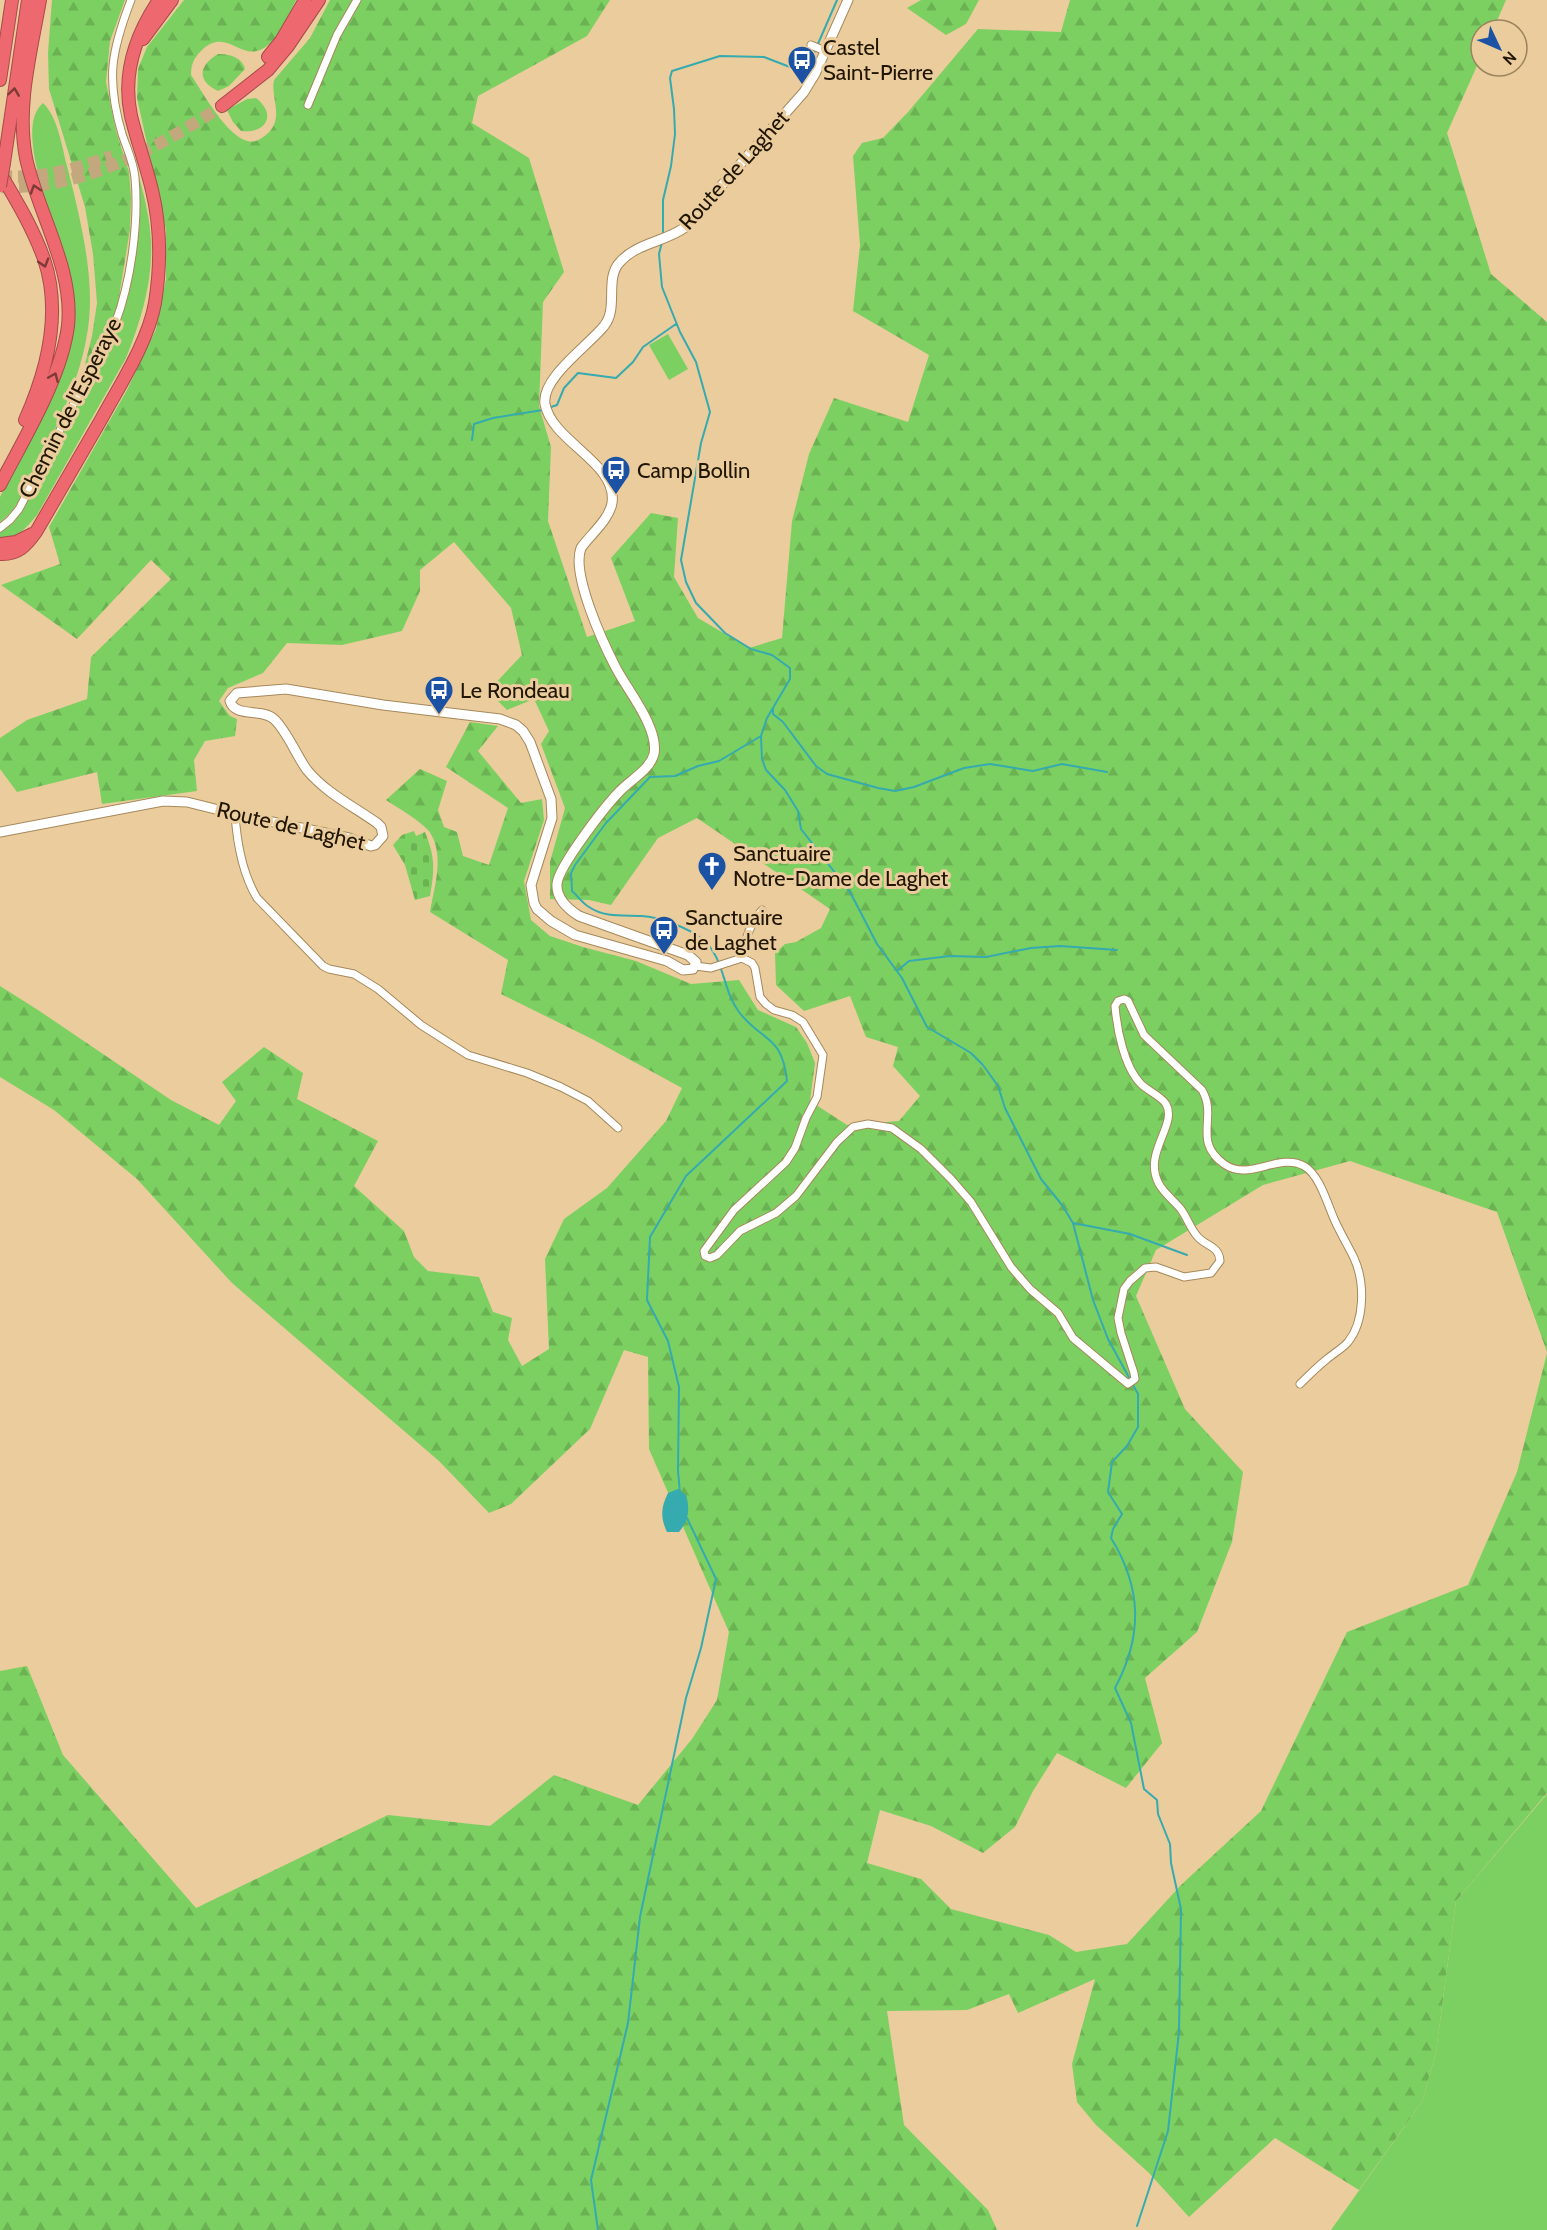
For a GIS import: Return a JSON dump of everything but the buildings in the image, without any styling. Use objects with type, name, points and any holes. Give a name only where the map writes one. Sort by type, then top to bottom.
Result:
[{"type":"highway","points":[[0,80],[12,0]]},
{"type":"highway","points":[[0,186],[28,0]]},
{"type":"highway","points":[[0,485],[53,380],[64,347],[68,324],[68,302],[64,280],[32,178],[23,136],[25,90],[40,0]]},
{"type":"highway","points":[[0,554],[14,554],[23,549],[36,532],[131,366],[154,304],[160,256],[156,209],[129,102],[129,69],[134,49],[149,15],[159,0]]},
{"type":"highway","points":[[134,49],[172,0]]},
{"type":"highway","points":[[305,0],[268,57],[220,103],[268,70],[288,46],[317,0]]},
{"type":"highway","points":[[0,470],[39,385],[46,358],[51,318],[44,260],[2,168]]},
{"type":"highway","points":[[0,544],[16,542],[36,532]]},
{"type":"main road","name":"Route de Laghet","points":[[0,831],[164,801],[187,802],[349,838],[371,846],[383,836],[381,827],[328,791],[316,780],[272,717],[234,708],[230,700],[237,693],[286,689],[509,721],[523,731],[530,742],[551,799],[552,818],[531,885],[537,909],[551,921],[575,935],[666,961],[683,970],[689,970],[695,966],[696,962],[688,955],[579,916],[563,903],[558,894],[559,876],[596,819],[620,791],[650,762],[654,755],[654,739],[616,668],[595,621],[579,567],[578,555],[581,548],[608,513],[612,504],[609,486],[600,469],[555,424],[547,409],[546,393],[552,381],[609,320],[614,273],[617,266],[629,254],[684,228],[795,102],[809,84],[848,0]]},
{"type":"street","name":"Chemin de l'Esperaye","points":[[0,528],[14,515],[40,469],[115,324],[122,304],[135,218],[135,178],[132,161],[122,134],[112,78],[113,53],[131,0]]},
{"type":"street","points":[[308,105],[337,35],[357,0]]},
{"type":"street","points":[[811,45],[823,50]]},
{"type":"street","points":[[235,814],[242,864],[249,885],[257,898],[323,966],[354,974],[378,989],[422,1025],[468,1055],[527,1072],[588,1101],[618,1128]]},
{"type":"street","points":[[740,959],[747,932],[754,918],[762,910]]},
{"type":"street","points":[[695,966],[711,968],[740,959],[752,963],[760,997],[774,1010],[803,1022],[823,1055],[817,1097],[795,1148],[786,1162],[734,1210],[704,1251],[705,1256],[710,1258],[717,1255],[740,1232],[784,1207],[796,1196],[837,1142],[853,1127],[868,1124],[892,1128],[921,1149],[971,1202],[1011,1267],[1030,1289],[1058,1313],[1073,1338],[1128,1384],[1135,1379],[1118,1318],[1124,1290],[1130,1281],[1145,1268],[1156,1267],[1184,1277],[1211,1273],[1220,1262],[1215,1247],[1196,1235],[1180,1209],[1158,1183],[1154,1168],[1155,1155],[1169,1115],[1166,1104],[1140,1083],[1124,1052],[1115,1006],[1118,1001],[1124,999],[1128,1001],[1144,1035],[1208,1100],[1207,1142],[1213,1152],[1224,1164],[1236,1170],[1251,1170],[1293,1163],[1306,1167],[1321,1187],[1338,1229],[1355,1260],[1360,1296],[1358,1323],[1344,1347],[1318,1366],[1300,1384]]},
{"type":"green space","points":[[52,0],[125,0],[110,41],[106,82],[116,131],[129,172],[130,229],[118,303],[112,321],[80,384],[92,336],[97,303],[93,254],[85,207],[49,89],[48,53]]},
{"type":"green space","points":[[184,0],[296,0],[281,30],[264,48],[250,51],[224,42],[217,42],[201,51],[192,64],[191,75],[221,119],[241,138],[251,142],[263,137],[273,127],[276,117],[274,80],[310,38],[330,0],[610,0],[587,36],[478,96],[472,123],[529,158],[564,272],[543,302],[539,406],[551,447],[548,521],[587,637],[635,621],[611,558],[651,513],[678,518],[674,577],[698,618],[749,648],[782,638],[792,521],[809,454],[834,398],[908,422],[929,355],[853,311],[860,245],[853,156],[862,143],[883,138],[909,111],[978,29],[1061,32],[1070,0],[1506,0],[1498,18],[1469,18],[1469,78],[1472,78],[1447,133],[1491,274],[1547,322],[1547,1352],[1497,1212],[1350,1161],[1263,1185],[1156,1250],[1136,1296],[1185,1409],[1243,1472],[1232,1542],[1197,1632],[1145,1678],[1162,1743],[1126,1788],[1057,1753],[1033,1791],[1015,1827],[983,1853],[931,1826],[880,1810],[867,1863],[921,1879],[951,1909],[1049,1935],[1076,1952],[1127,1944],[1181,1885],[1261,1811],[1347,1632],[1468,1585],[1517,1472],[1547,1353],[1547,1793],[1456,1901],[1436,2052],[1422,2102],[1359,2190],[1275,2138],[1189,2217],[1149,2173],[1096,2125],[1077,2102],[1072,2064],[1095,1979],[1018,2013],[1009,1994],[967,2010],[887,2011],[904,2125],[988,2210],[997,2230],[0,2230],[0,1671],[27,1666],[63,1755],[196,1908],[388,1815],[490,1826],[554,1775],[638,1805],[692,1739],[717,1700],[729,1632],[649,1449],[648,1357],[624,1350],[590,1429],[511,1504],[489,1513],[439,1461],[232,1283],[137,1179],[54,1110],[0,1077],[0,986],[171,1100],[219,1125],[236,1101],[222,1082],[264,1047],[303,1073],[297,1099],[378,1141],[354,1186],[404,1231],[414,1257],[428,1271],[479,1277],[493,1312],[512,1318],[508,1340],[522,1366],[549,1349],[545,1259],[564,1219],[607,1188],[666,1121],[682,1088],[592,1039],[501,994],[508,960],[430,912],[438,859],[433,839],[428,830],[419,822],[386,800],[420,769],[447,781],[438,810],[444,827],[457,832],[463,856],[489,865],[508,808],[446,767],[470,722],[498,726],[478,751],[521,803],[542,799],[544,820],[524,881],[531,920],[550,936],[636,961],[691,984],[739,980],[758,1010],[796,1027],[807,1043],[815,1063],[810,1101],[847,1125],[899,1121],[920,1096],[893,1066],[898,1047],[866,1037],[850,996],[804,1011],[776,985],[775,953],[785,944],[796,942],[821,928],[830,909],[697,818],[658,838],[611,905],[589,900],[550,899],[550,862],[565,808],[541,744],[549,731],[534,699],[507,710],[488,691],[522,655],[511,608],[454,542],[420,570],[420,591],[402,631],[342,645],[287,643],[263,673],[228,688],[219,701],[230,716],[237,719],[235,736],[205,741],[194,760],[197,791],[102,804],[97,772],[17,792],[0,769],[0,738],[27,720],[87,699],[91,657],[171,579],[151,560],[77,639],[1,585],[60,564],[49,527],[127,390],[156,329],[166,279],[166,230],[137,98],[138,69],[147,47]]},
{"type":"green space","points":[[921,0],[979,0],[966,24],[946,35],[907,8]]},
{"type":"green space","points":[[218,54],[234,57],[245,69],[229,86],[218,91],[206,83],[203,73],[207,63]]},
{"type":"green space","points":[[256,98],[263,104],[266,111],[266,122],[257,130],[241,131],[227,110],[247,99]]},
{"type":"green space","points":[[43,103],[52,116],[59,133],[81,223],[89,282],[89,320],[82,356],[65,408],[24,493],[14,509],[0,522],[0,497],[52,393],[69,350],[75,320],[67,263],[38,174],[34,152],[32,132],[35,115]]},
{"type":"green space","points":[[138,173],[149,224],[151,256],[145,301],[126,358],[37,515],[17,535],[0,537],[0,531],[12,523],[24,506],[122,317],[140,225]]},
{"type":"green space","points":[[668,334],[688,369],[669,380],[649,345]]},
{"type":"green space","points":[[414,831],[416,836],[425,832],[431,849],[433,870],[430,896],[415,900],[405,865],[393,845],[402,835]]},
{"type":"green space","points":[[1547,1794],[1547,2230],[1331,2230],[1422,2102],[1436,2052],[1456,1901]]},
{"type":"water","points":[[678,1489],[686,1495],[687,1519],[679,1532],[667,1532],[662,1517],[664,1503],[668,1493]]},
{"type":"waterway","points":[[663,236],[663,200],[675,134],[670,78],[672,71],[720,56],[764,57],[795,69],[814,53],[837,0]]},
{"type":"waterway","points":[[662,242],[659,254],[662,287],[680,332],[696,362],[710,412],[701,443],[681,560],[686,582],[696,603],[725,633],[751,649],[772,655],[790,668],[790,679],[767,718],[761,736],[719,761],[698,766],[675,776],[650,777],[606,823],[571,873],[572,891],[584,904],[595,911],[622,916],[657,918],[682,927],[702,939],[715,955],[729,994],[739,1012],[770,1040],[781,1055],[787,1081],[686,1176],[650,1237],[647,1300],[668,1341],[679,1387],[680,1493]]},
{"type":"waterway","points":[[548,408],[557,405],[564,388],[578,373],[616,378],[633,362],[643,347],[676,324]]},
{"type":"waterway","points":[[472,440],[474,424],[493,418],[543,410]]},
{"type":"waterway","points":[[773,708],[773,714],[783,722],[816,766],[827,774],[878,788],[895,791],[914,787],[964,768],[990,764],[1033,771],[1062,764],[1107,772]]},
{"type":"waterway","points":[[761,736],[762,759],[766,770],[785,790],[798,811],[801,829],[850,892],[877,944],[902,978],[927,1027],[971,1053],[998,1086],[1005,1108],[1041,1179],[1073,1223],[1093,1300],[1108,1339],[1138,1394],[1138,1427],[1127,1446],[1112,1462],[1108,1492],[1122,1514],[1113,1529],[1111,1538],[1129,1575],[1135,1612],[1131,1650],[1115,1688],[1131,1723],[1144,1789],[1157,1800],[1158,1814],[1170,1844],[1171,1863],[1181,1909],[1179,2032],[1168,2131],[1137,2226]]},
{"type":"waterway","points":[[897,971],[909,961],[950,956],[986,957],[1031,948],[1060,946],[1117,950]]},
{"type":"waterway","points":[[1073,1223],[1130,1234],[1187,1255]]},
{"type":"waterway","points":[[598,2230],[591,2180],[628,2023],[640,1917],[686,1698],[701,1648],[716,1579],[687,1518]]},
{"type":"tunnel","points":[[1,187],[61,182],[89,174],[145,151],[222,106]]},
{"type":"tunnel","points":[[0,176],[43,175],[112,156]]},
{"type":"place","name":"Castel Saint-Pierre","points":[[802,86]]},
{"type":"place","name":"Camp Bollin","points":[[616,496]]},
{"type":"place","name":"Le Rondeau","points":[[439,716]]},
{"type":"place","name":"Sanctuaire Notre-Dame de Laghet","points":[[712,892]]},
{"type":"place","name":"Sanctuaire de Laghet","points":[[664,956]]}]
